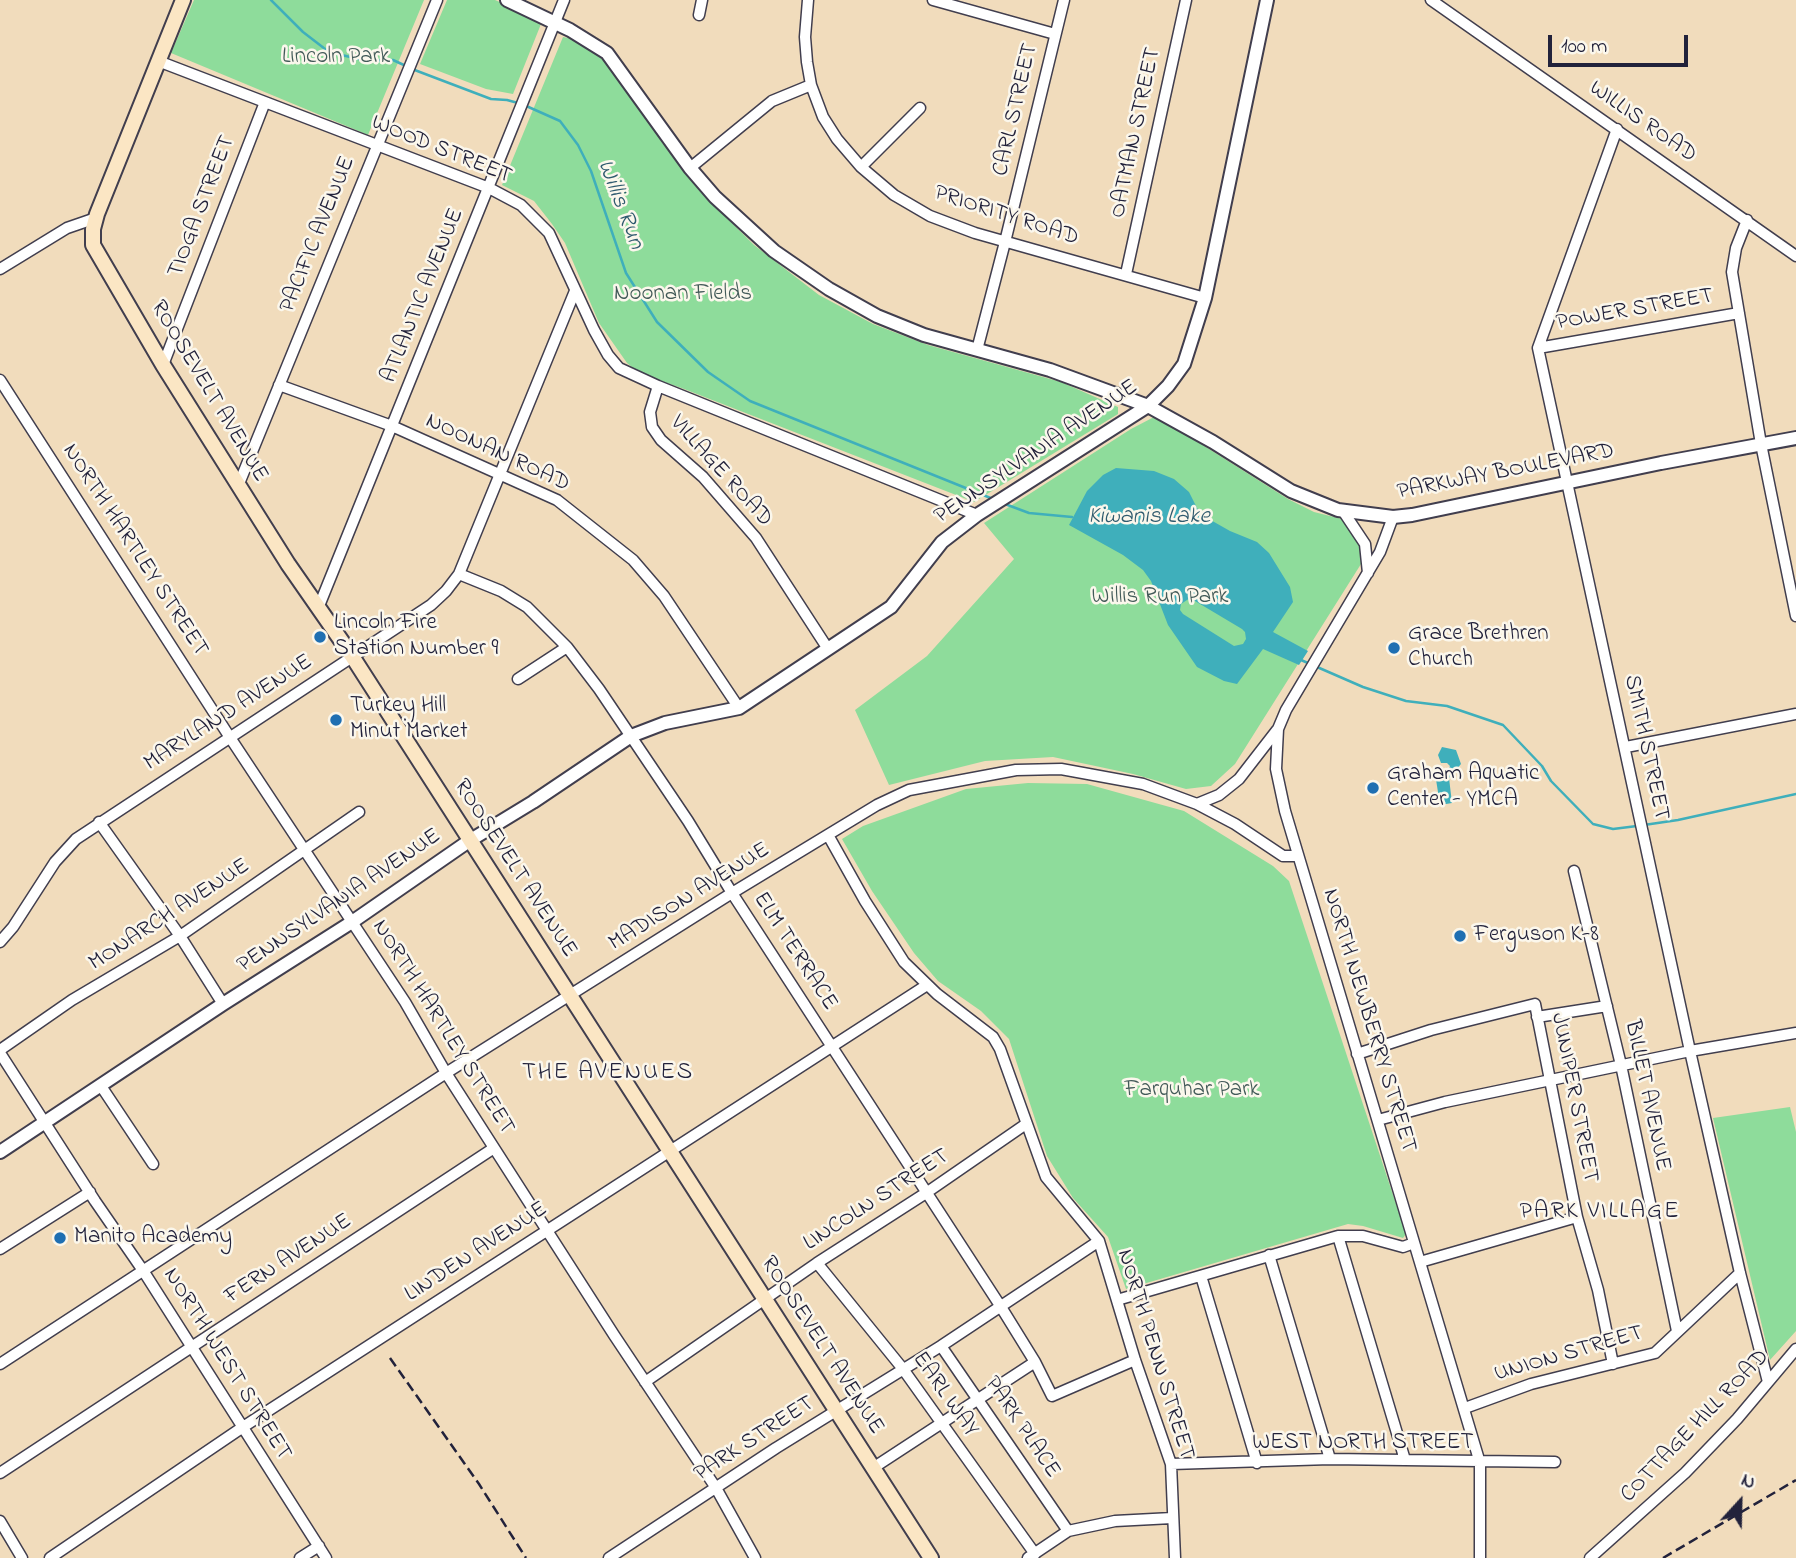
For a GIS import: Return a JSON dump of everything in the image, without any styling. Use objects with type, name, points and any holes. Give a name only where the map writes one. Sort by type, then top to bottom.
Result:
[{"type":"main road","name":"ROOSEVELT AVENUE","points":[[183,0],[96,218],[93,245],[238,486],[352,656],[468,841],[931,1558]]},
{"type":"street","name":"PACIFIC AVENUE","points":[[238,486],[437,0]]},
{"type":"street","name":"PARKWAY BOULEVARD","points":[[507,0],[584,37],[607,53],[690,168],[715,197],[750,231],[829,289],[902,327],[1050,370],[1148,406],[1213,442],[1291,491],[1343,511],[1393,517],[1450,508],[1796,438]]},
{"type":"street","name":"ATLANTIC AVENUE","points":[[319,606],[564,0]]},
{"type":"street","points":[[699,15],[702,0]]},
{"type":"street","name":"PRIORITY ROAD","points":[[808,0],[805,37],[811,85],[823,117],[837,139],[861,167],[894,195],[930,215],[1006,242],[1205,298]]},
{"type":"street","points":[[933,0],[1055,34]]},
{"type":"street","name":"CARL STREET","points":[[977,350],[1064,0]]},
{"type":"street","name":"OATMAN STREET","points":[[1126,274],[1186,0]]},
{"type":"street","name":"PENNSYLVANIA AVENUE","points":[[0,1152],[631,736],[665,723],[739,708],[891,607],[942,542],[982,512],[1148,406],[1168,386],[1184,364],[1205,298],[1266,0]]},
{"type":"street","name":"WILLIS ROAD","points":[[1431,0],[1796,256]]},
{"type":"street","name":"WOOD STREET","points":[[158,61],[489,188],[521,205],[540,221],[549,233],[594,330],[619,368],[658,386],[982,512]]},
{"type":"street","points":[[690,168],[772,101],[811,85]]},
{"type":"street","name":"TIOGA STREET","points":[[163,365],[265,102]]},
{"type":"street","points":[[861,167],[920,108]]},
{"type":"street","points":[[1538,348],[1617,129]]},
{"type":"street","points":[[0,269],[67,228],[96,218]]},
{"type":"street","points":[[1747,220],[1736,248],[1732,272],[1761,444],[1796,616]]},
{"type":"street","name":"MARYLAND AVENUE","points":[[0,942],[13,927],[55,862],[76,839],[431,605],[459,574],[575,290]]},
{"type":"street","name":"POWER STREET","points":[[1538,348],[1739,313]]},
{"type":"street","name":"SMITH STREET","points":[[1538,348],[1690,1051],[1740,1273],[1768,1382]]},
{"type":"street","name":"NORTH HARTLEY STREET","points":[[0,380],[229,737],[405,1002],[446,1073],[547,1231],[716,1488],[755,1558]]},
{"type":"street","name":"NOONAN ROAD","points":[[279,386],[392,426],[557,500],[633,560],[664,596],[739,708]]},
{"type":"street","name":"VILLAGE ROAD","points":[[658,386],[650,412],[652,427],[661,440],[703,477],[756,538],[828,649]]},
{"type":"street","points":[[1343,511],[1365,544],[1368,573]]},
{"type":"street","name":"NORTH NEWBERRY STREET","points":[[1393,517],[1380,552],[1286,710],[1278,729],[1276,769],[1278,787],[1298,856],[1480,1462],[1480,1558]]},
{"type":"street","name":"ELM TERRACE","points":[[459,574],[500,591],[527,607],[567,647],[688,821],[1001,1307],[1035,1362],[1052,1396],[1135,1360]]},
{"type":"street","points":[[518,679],[567,647]]},
{"type":"street","points":[[1626,747],[1796,714]]},
{"type":"street","points":[[1197,804],[1219,794],[1239,779],[1278,729]]},
{"type":"street","name":"MADISON AVENUE","points":[[0,1364],[446,1073],[732,893],[877,805],[909,789],[1016,770],[1061,769],[1143,784],[1197,804],[1235,824],[1283,856],[1298,856]]},
{"type":"street","name":"MONARCH AVENUE","points":[[0,1052],[72,1000],[180,936],[359,812]]},
{"type":"street","points":[[99,822],[180,936],[223,1004]]},
{"type":"street","name":"NORTH PENN STREET","points":[[828,835],[865,901],[904,962],[927,985],[993,1037],[1000,1049],[1046,1177],[1099,1241],[1135,1360],[1171,1464],[1175,1558]]},
{"type":"street","name":"BILLET AVENUE","points":[[1574,871],[1621,1065],[1677,1331]]},
{"type":"street","name":"LINDEN AVENUE","points":[[50,1558],[243,1427],[927,985]]},
{"type":"street","name":"JUNIPER STREET","points":[[1357,1054],[1431,1030],[1535,1004],[1577,1217],[1598,1290],[1613,1364]]},
{"type":"street","points":[[1537,1017],[1606,1006]]},
{"type":"street","points":[[1378,1120],[1446,1102],[1621,1065],[1796,1032]]},
{"type":"street","name":"NORTH WEST STREET","points":[[0,1052],[326,1558]]},
{"type":"street","points":[[102,1086],[153,1164]]},
{"type":"street","name":"LINCOLN STREET","points":[[645,1382],[1026,1124]]},
{"type":"street","name":"FERN AVENUE","points":[[0,1473],[494,1148]]},
{"type":"street","points":[[0,1249],[89,1192]]},
{"type":"street","points":[[1420,1262],[1577,1217]]},
{"type":"street","points":[[1117,1300],[1338,1236],[1363,1236],[1403,1247],[1414,1243]]},
{"type":"street","points":[[1338,1236],[1405,1460]]},
{"type":"street","name":"PARK STREET","points":[[609,1558],[836,1410],[941,1346],[1099,1241]]},
{"type":"street","points":[[1269,1255],[1330,1459]]},
{"type":"street","name":"EARL WAY","points":[[817,1263],[902,1369],[1032,1556]]},
{"type":"street","name":"UNION STREET","points":[[1465,1408],[1531,1384],[1655,1353],[1740,1273]]},
{"type":"street","points":[[1201,1276],[1257,1463]]},
{"type":"street","name":"PARK PLACE","points":[[941,1346],[1068,1531]]},
{"type":"street","name":"COTTAGE HILL ROAD","points":[[1590,1558],[1685,1473],[1796,1349]]},
{"type":"street","points":[[873,1468],[1035,1362]]},
{"type":"street","name":"WEST NORTH STREET","points":[[1171,1464],[1330,1459],[1555,1462]]},
{"type":"street","points":[[1032,1556],[1068,1531],[1115,1521],[1172,1518]]},
{"type":"street","points":[[0,1521],[22,1558]]},
{"type":"street","points":[[300,1558],[318,1546]]},
{"type":"green space","name":"Lincoln Park","points":[[194,0],[424,0],[368,135],[171,53]]},
{"type":"green space","points":[[447,0],[495,0],[535,17],[541,24],[513,94],[486,89],[420,64]]},
{"type":"green space","name":"Noonan Fields","points":[[563,37],[573,39],[607,62],[632,94],[663,144],[714,205],[754,245],[819,295],[873,324],[928,345],[1061,382],[1118,407],[1118,414],[974,502],[639,373],[627,363],[599,323],[565,243],[552,224],[534,201],[502,185]]},
{"type":"green space","name":"Willis Run Park","points":[[1154,417],[1288,499],[1314,512],[1342,519],[1360,540],[1361,564],[1235,764],[1211,786],[1186,789],[1133,774],[1053,757],[985,761],[889,785],[855,710],[927,656],[1014,559],[984,523]]},
{"type":"green space","name":"Farquhar Park","points":[[1028,783],[1087,784],[1184,811],[1273,866],[1289,881],[1406,1234],[1403,1238],[1348,1224],[1126,1289],[1108,1237],[1073,1198],[1047,1156],[1009,1039],[981,1011],[938,981],[914,953],[872,891],[842,839],[863,826],[966,789]]},
{"type":"green space","points":[[1790,1107],[1796,1132],[1796,1331],[1770,1360],[1713,1118]]},
{"type":"water","name":"Kiwanis Lake","points":[[1116,468],[1154,471],[1174,479],[1189,492],[1200,514],[1257,542],[1269,553],[1290,587],[1293,602],[1273,632],[1308,651],[1299,665],[1263,649],[1237,684],[1224,681],[1197,667],[1168,625],[1151,581],[1143,570],[1123,555],[1069,525],[1087,491],[1103,475]],"holes":[[[1190,598],[1242,629],[1246,639],[1243,644],[1234,646],[1183,614],[1180,610],[1181,604]]]},
{"type":"water","points":[[1442,747],[1456,750],[1461,764],[1449,778],[1452,803],[1440,805],[1435,773],[1448,771],[1450,766],[1441,763],[1438,755]]},
{"type":"waterway","name":"Willis Run","points":[[271,0],[303,32],[329,52],[367,61],[393,60],[406,66]]},
{"type":"waterway","name":"Willis Run","points":[[412,69],[491,99],[518,103]]},
{"type":"waterway","name":"Willis Run","points":[[524,105],[560,121],[578,145],[591,171],[626,273],[657,322],[708,372],[750,401],[993,499]]},
{"type":"waterway","name":"Willis Run","points":[[1005,504],[1029,513],[1072,517]]},
{"type":"waterway","points":[[1301,660],[1363,687],[1406,701],[1447,706],[1503,725],[1542,766],[1551,781],[1593,824],[1613,829],[1637,826]]},
{"type":"waterway","points":[[1644,825],[1796,794]]},
{"type":"railway","points":[[390,1358],[479,1484],[526,1558]]},
{"type":"railway","points":[[1663,1558],[1796,1480]]},
{"type":"place","name":"Lincoln Fire Station Number 9","points":[[320,637]]},
{"type":"place","name":"Grace Brethren Church","points":[[1394,648]]},
{"type":"place","name":"Turkey Hill Minut Market","points":[[336,720]]},
{"type":"place","name":"Graham Aquatic Center - YMCA","points":[[1373,788]]},
{"type":"place","name":"Ferguson K-8","points":[[1460,936]]},
{"type":"place","name":"Manito Academy","points":[[60,1238]]},
{"type":"district","name":"THE AVENUES","points":[[608,1074]]},
{"type":"district","name":"PARK VILLAGE","points":[[1600,1213]]}]
